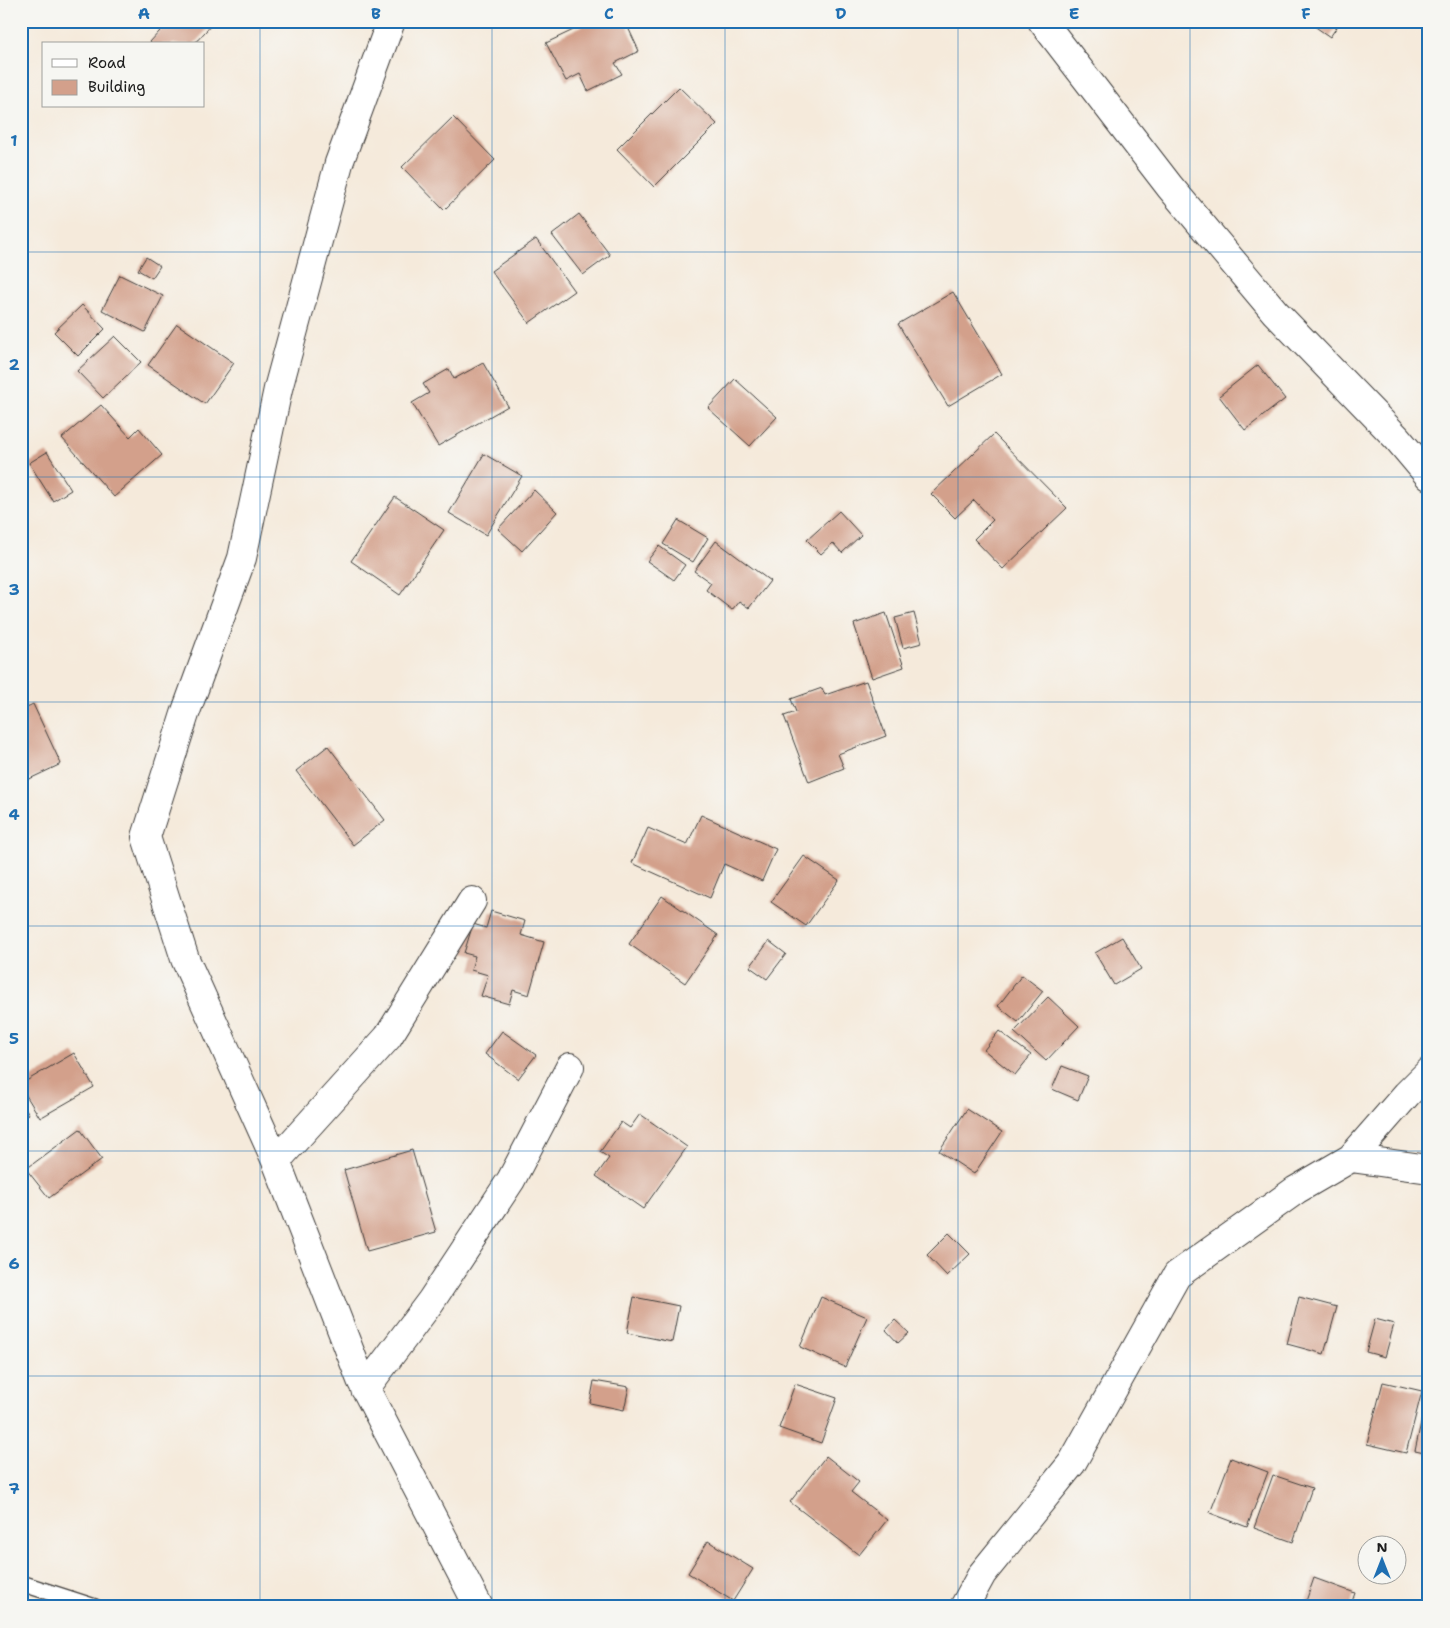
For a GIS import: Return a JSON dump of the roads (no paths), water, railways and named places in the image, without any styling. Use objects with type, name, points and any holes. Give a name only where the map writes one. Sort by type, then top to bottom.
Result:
[{"type":"street","points":[[391,21],[339,163],[278,389],[242,558],[184,714],[146,838],[184,959],[276,1161],[365,1388],[479,1607]]},
{"type":"street","points":[[1042,21],[1170,187],[1275,312],[1397,438],[1429,476]]},
{"type":"street","points":[[276,1161],[388,1036],[472,900]]},
{"type":"street","points":[[365,1388],[431,1301],[511,1180],[570,1067]]},
{"type":"street","points":[[964,1607],[982,1574],[1072,1463],[1177,1275],[1296,1190],[1351,1158],[1407,1094],[1429,1072]]},
{"type":"street","points":[[1351,1158],[1429,1169]]},
{"type":"lane","points":[[21,1583],[95,1607]]}]
